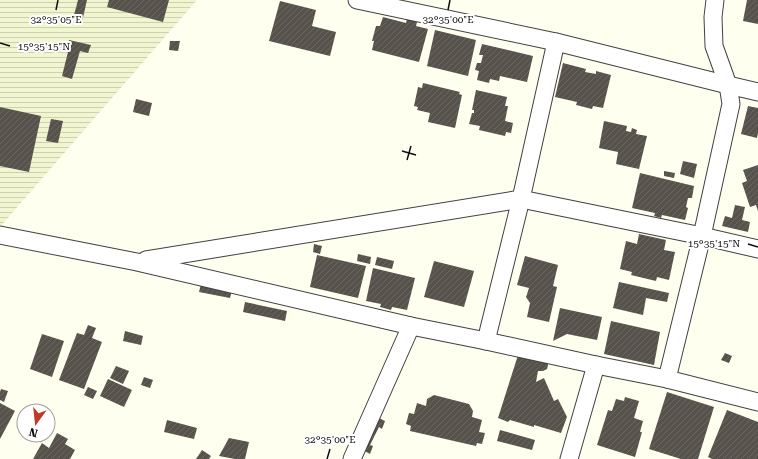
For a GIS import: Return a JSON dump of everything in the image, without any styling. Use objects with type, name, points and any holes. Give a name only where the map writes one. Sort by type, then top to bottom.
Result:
[{"type":"street","points":[[357,0],[556,42],[758,92]]},
{"type":"street","points":[[667,379],[702,236],[731,104],[728,85],[714,46],[713,17],[715,0]]},
{"type":"street","points":[[486,340],[522,199],[556,42]]},
{"type":"street","points":[[138,262],[522,199],[702,236],[758,250]]},
{"type":"street","points":[[0,235],[138,262],[411,326],[486,340],[596,365],[667,379],[758,402]]},
{"type":"street","points":[[352,459],[411,326]]},
{"type":"street","points":[[569,459],[596,365]]},
{"type":"green space","points":[[0,0],[197,0],[0,227]]},
{"type":"building","points":[[78,0],[87,0],[82,22],[73,19]]},
{"type":"building","points":[[109,0],[169,0],[163,22],[107,7]]},
{"type":"building","points":[[747,0],[758,0],[758,24],[743,21]]},
{"type":"building","points":[[280,1],[316,10],[312,26],[336,32],[330,56],[269,41]]},
{"type":"building","points":[[408,15],[418,18],[416,26],[428,29],[419,62],[372,50],[374,41],[372,41],[376,26],[380,26],[383,17],[406,23]]},
{"type":"building","points":[[435,30],[476,40],[468,76],[427,66]]},
{"type":"building","points":[[69,40],[91,45],[88,53],[80,51],[72,79],[62,76],[69,48],[67,47]]},
{"type":"building","points":[[170,41],[180,41],[178,51],[169,50]]},
{"type":"building","points":[[482,44],[533,56],[527,82],[500,76],[499,81],[490,79],[489,83],[477,80],[479,71],[475,70],[477,63],[481,63],[483,55],[479,55]]},
{"type":"building","points":[[563,63],[586,69],[585,72],[596,74],[596,71],[611,75],[603,108],[593,106],[592,109],[576,105],[577,102],[555,97]]},
{"type":"building","points":[[423,83],[460,92],[459,94],[462,95],[455,128],[428,122],[430,113],[417,110],[418,107],[414,106],[418,87],[422,88]]},
{"type":"building","points":[[476,90],[507,97],[505,106],[508,106],[505,121],[513,123],[511,133],[506,132],[505,136],[479,130],[480,126],[469,124],[472,113],[474,113],[474,110],[472,110]]},
{"type":"building","points":[[136,99],[152,103],[149,116],[133,112]]},
{"type":"building","points":[[748,106],[758,108],[757,138],[741,134]]},
{"type":"building","points":[[0,107],[41,116],[29,172],[0,166]]},
{"type":"building","points":[[51,119],[63,121],[58,143],[46,141]]},
{"type":"building","points":[[604,121],[627,126],[626,131],[631,132],[632,128],[637,130],[636,134],[647,136],[639,169],[616,164],[618,152],[599,148]]},
{"type":"building","points":[[683,161],[697,164],[694,178],[680,174]]},
{"type":"building","points":[[758,165],[758,211],[756,205],[750,207],[742,183],[747,181],[743,170]]},
{"type":"building","points":[[664,171],[675,173],[674,178],[664,176]]},
{"type":"building","points":[[640,173],[694,186],[692,198],[688,198],[686,207],[688,208],[685,220],[662,215],[661,218],[654,216],[655,213],[632,208]]},
{"type":"building","points":[[735,205],[745,207],[742,220],[750,222],[748,232],[722,226],[725,216],[732,218]]},
{"type":"building","points":[[639,234],[666,240],[664,250],[675,252],[669,280],[657,277],[656,281],[631,275],[632,272],[620,269],[626,241],[637,244]]},
{"type":"building","points":[[314,244],[322,246],[320,254],[313,252]]},
{"type":"building","points":[[358,254],[371,257],[370,264],[357,261]]},
{"type":"building","points":[[317,255],[366,266],[358,298],[310,287]]},
{"type":"building","points":[[525,256],[558,265],[553,286],[557,287],[549,322],[527,317],[530,303],[526,297],[529,288],[517,285]]},
{"type":"building","points":[[377,257],[394,261],[392,269],[375,265]]},
{"type":"building","points":[[434,261],[474,271],[464,307],[424,297]]},
{"type":"building","points":[[373,268],[415,278],[407,310],[392,307],[391,310],[380,307],[381,304],[366,301]]},
{"type":"building","points":[[202,280],[233,287],[230,298],[199,292]]},
{"type":"building","points":[[619,282],[669,293],[667,302],[646,298],[643,315],[613,308]]},
{"type":"building","points":[[245,302],[287,311],[285,321],[243,312]]},
{"type":"building","points":[[560,308],[602,317],[597,340],[567,334],[553,341]]},
{"type":"building","points":[[611,321],[660,332],[654,365],[604,354]]},
{"type":"building","points":[[88,325],[96,328],[92,338],[102,342],[84,389],[59,380],[77,333],[84,335]]},
{"type":"building","points":[[125,331],[143,336],[141,345],[123,341]]},
{"type":"building","points":[[42,334],[64,341],[52,377],[30,369]]},
{"type":"building","points":[[519,352],[548,361],[547,369],[538,371],[536,382],[544,378],[554,401],[558,399],[567,417],[561,433],[510,420],[508,422],[498,418]]},
{"type":"building","points":[[725,353],[732,356],[729,363],[721,360]]},
{"type":"building","points":[[116,366],[129,371],[123,384],[110,378]]},
{"type":"building","points":[[144,377],[153,380],[150,388],[141,385]]},
{"type":"building","points":[[108,379],[132,390],[124,407],[100,396]]},
{"type":"building","points":[[88,387],[97,391],[93,399],[84,395]]},
{"type":"building","points":[[1,389],[8,391],[4,402],[0,400]]},
{"type":"building","points":[[667,392],[714,407],[698,459],[681,459],[649,449]]},
{"type":"building","points":[[434,395],[469,404],[473,411],[472,417],[482,420],[479,432],[485,433],[482,444],[477,443],[476,446],[410,431],[411,426],[406,424],[409,413],[414,414],[417,403],[426,406],[427,399]]},
{"type":"building","points":[[625,397],[639,401],[634,418],[643,421],[640,432],[642,432],[635,457],[597,445],[608,410],[612,411],[616,399],[624,401]]},
{"type":"building","points":[[0,403],[15,411],[0,439]]},
{"type":"building","points":[[727,410],[758,422],[758,459],[712,459],[708,457]]},
{"type":"building","points":[[379,418],[385,421],[382,429],[379,427],[370,445],[373,446],[370,454],[363,450]]},
{"type":"building","points":[[167,420],[197,428],[194,439],[164,432]]},
{"type":"building","points":[[500,430],[535,440],[532,450],[497,441]]},
{"type":"building","points":[[57,433],[68,439],[65,444],[75,450],[70,459],[33,459],[42,443],[49,448],[52,443],[56,443]]},
{"type":"building","points":[[229,438],[249,442],[245,459],[219,456]]},
{"type":"building","points":[[202,450],[211,456],[209,459],[196,459]]}]
